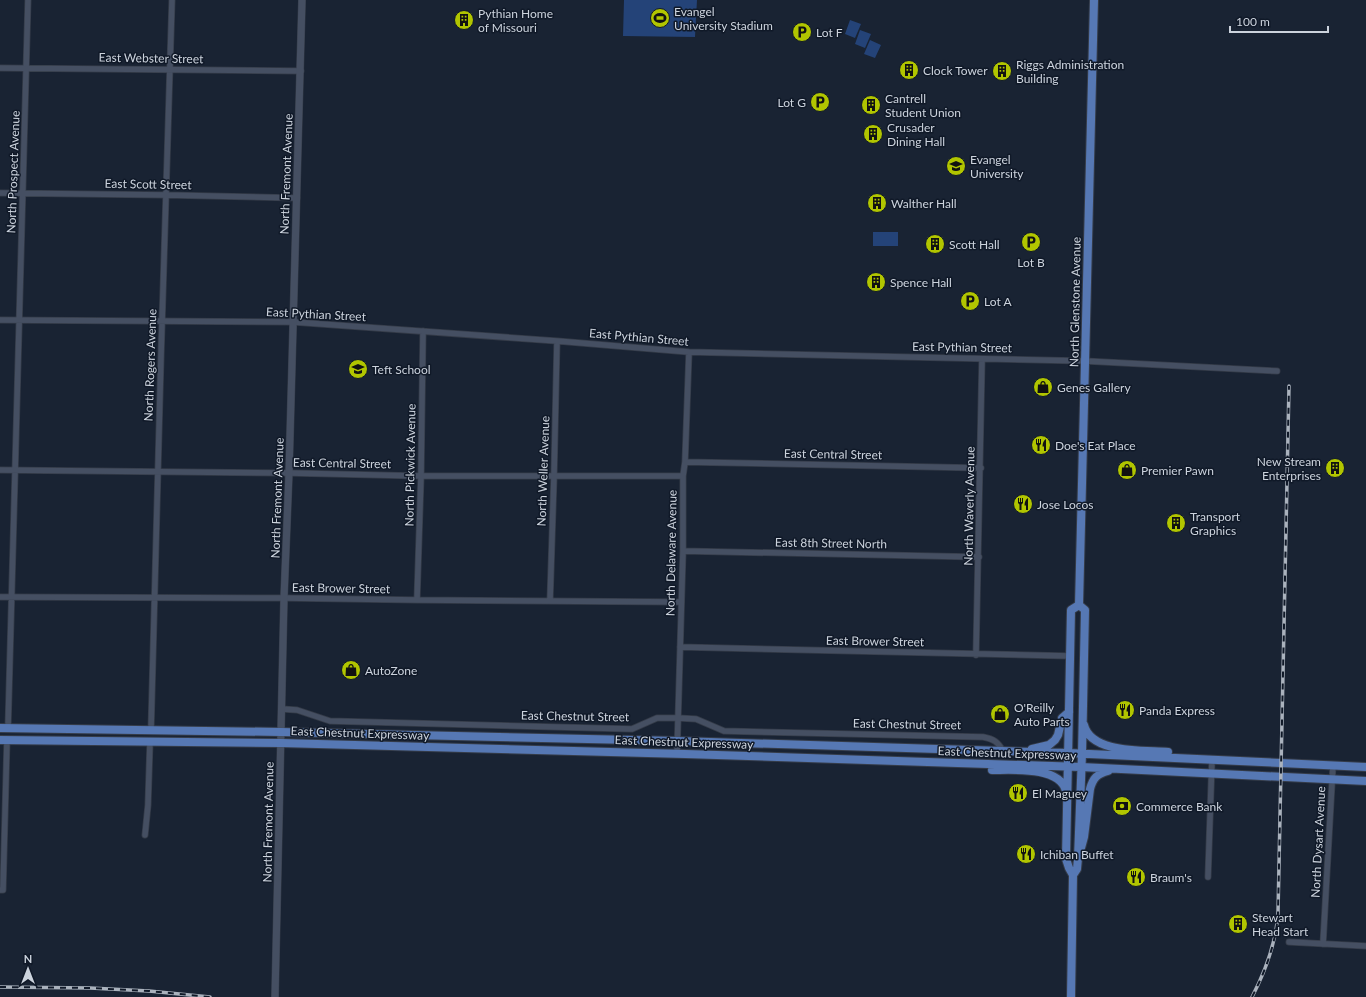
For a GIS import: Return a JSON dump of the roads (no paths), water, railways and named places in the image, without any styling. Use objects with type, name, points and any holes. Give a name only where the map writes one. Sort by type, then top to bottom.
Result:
[{"type":"main road","name":"North Glenstone Avenue","points":[[1079,605],[1094,0]]},
{"type":"main road","name":"North Glenstone Avenue","points":[[1071,995],[1073,876],[1066,859],[1067,800],[1071,610],[1079,605]]},
{"type":"main road","name":"North Glenstone Avenue","points":[[1073,876],[1077,869],[1078,858],[1083,720],[1085,610],[1079,605]]},
{"type":"main road","points":[[1018,752],[1049,745],[1058,735],[1062,718],[1069,712]]},
{"type":"main road","points":[[1083,720],[1089,736],[1108,747],[1198,755],[1212,759]]},
{"type":"main road","name":"East Chestnut Expressway","points":[[4,728],[281,732],[678,741],[1068,753],[1366,767]]},
{"type":"main road","name":"East Chestnut Expressway","points":[[4,740],[281,743],[677,754],[1068,766],[1366,781]]},
{"type":"main road","points":[[924,762],[944,767],[1034,771],[1047,773],[1062,782],[1067,800]]},
{"type":"main road","points":[[1078,858],[1084,839],[1092,781],[1100,773],[1115,769]]},
{"type":"street","name":"North Prospect Avenue","points":[[4,728],[11,597],[28,0]]},
{"type":"street","name":"North Rogers Avenue","points":[[151,730],[157,472],[163,321],[172,0]]},
{"type":"street","name":"North Fremont Avenue","points":[[275,997],[284,598],[289,473],[302,0]]},
{"type":"street","name":"East Webster Street","points":[[0,68],[301,71]]},
{"type":"street","name":"East Scott Street","points":[[0,193],[297,198]]},
{"type":"street","name":"East Pythian Street","points":[[0,320],[293,322],[689,352],[1085,361],[1277,371]]},
{"type":"street","name":"North Pickwick Avenue","points":[[417,600],[421,476],[423,331]]},
{"type":"street","name":"North Weller Avenue","points":[[550,601],[557,341]]},
{"type":"street","name":"North Delaware Avenue","points":[[677,754],[683,550],[683,476],[685,462],[689,352]]},
{"type":"street","name":"North Waverly Avenue","points":[[976,655],[982,358]]},
{"type":"street","name":"East Central Street","points":[[685,462],[980,468]]},
{"type":"street","name":"East Central Street","points":[[0,470],[421,476],[683,476]]},
{"type":"street","name":"East 8th Street North","points":[[683,550],[979,557]]},
{"type":"street","name":"East Brower Street","points":[[0,597],[681,602]]},
{"type":"street","name":"East Brower Street","points":[[680,647],[1070,656]]},
{"type":"street","name":"East Chestnut Street","points":[[282,709],[297,710],[330,721],[632,729],[657,718],[696,719],[724,731],[984,737],[993,739],[999,744],[1003,751]]},
{"type":"street","points":[[1,890],[4,740]]},
{"type":"street","points":[[146,835],[150,742]]},
{"type":"street","points":[[1208,877],[1212,759]]},
{"type":"street","name":"North Dysart Avenue","points":[[1324,944],[1333,765]]},
{"type":"street","points":[[1289,942],[1366,946]]},
{"type":"railway","points":[[1252,997],[1270,956],[1278,913],[1289,386]]},
{"type":"railway","points":[[0,987],[90,988],[149,991],[210,997]]},
{"type":"place","name":"Evangel University Stadium","points":[[660,18]]},
{"type":"place","name":"Pythian Home of Missouri","points":[[464,20]]},
{"type":"place","name":"Lot F","points":[[802,32]]},
{"type":"place","name":"Clock Tower","points":[[909,70]]},
{"type":"place","name":"Riggs Administration Building","points":[[1002,71]]},
{"type":"place","name":"Lot G","points":[[820,102]]},
{"type":"place","name":"Cantrell Student Union","points":[[871,105]]},
{"type":"place","name":"Crusader Dining Hall","points":[[873,134]]},
{"type":"place","name":"Evangel University","points":[[956,166]]},
{"type":"place","name":"Walther Hall","points":[[877,203]]},
{"type":"place","name":"Lot B","points":[[1031,242]]},
{"type":"place","name":"Scott Hall","points":[[935,244]]},
{"type":"place","name":"Spence Hall","points":[[876,282]]},
{"type":"place","name":"Lot A","points":[[970,301]]},
{"type":"place","name":"Teft School","points":[[358,369]]},
{"type":"place","name":"Genes Gallery","points":[[1043,387]]},
{"type":"place","name":"Doe's Eat Place","points":[[1041,445]]},
{"type":"place","name":"New Stream Enterprises","points":[[1335,468]]},
{"type":"place","name":"Premier Pawn","points":[[1127,470]]},
{"type":"place","name":"Jose Locos","points":[[1023,504]]},
{"type":"place","name":"Transport Graphics","points":[[1176,523]]},
{"type":"place","name":"AutoZone","points":[[351,670]]},
{"type":"place","name":"Panda Express","points":[[1125,710]]},
{"type":"place","name":"O'Reilly Auto Parts","points":[[1000,714]]},
{"type":"place","name":"El Maguey","points":[[1018,793]]},
{"type":"place","name":"Commerce Bank","points":[[1122,806]]},
{"type":"place","name":"Ichiban Buffet","points":[[1026,854]]},
{"type":"place","name":"Braum's","points":[[1136,877]]},
{"type":"place","name":"Stewart Head Start","points":[[1238,924]]}]
